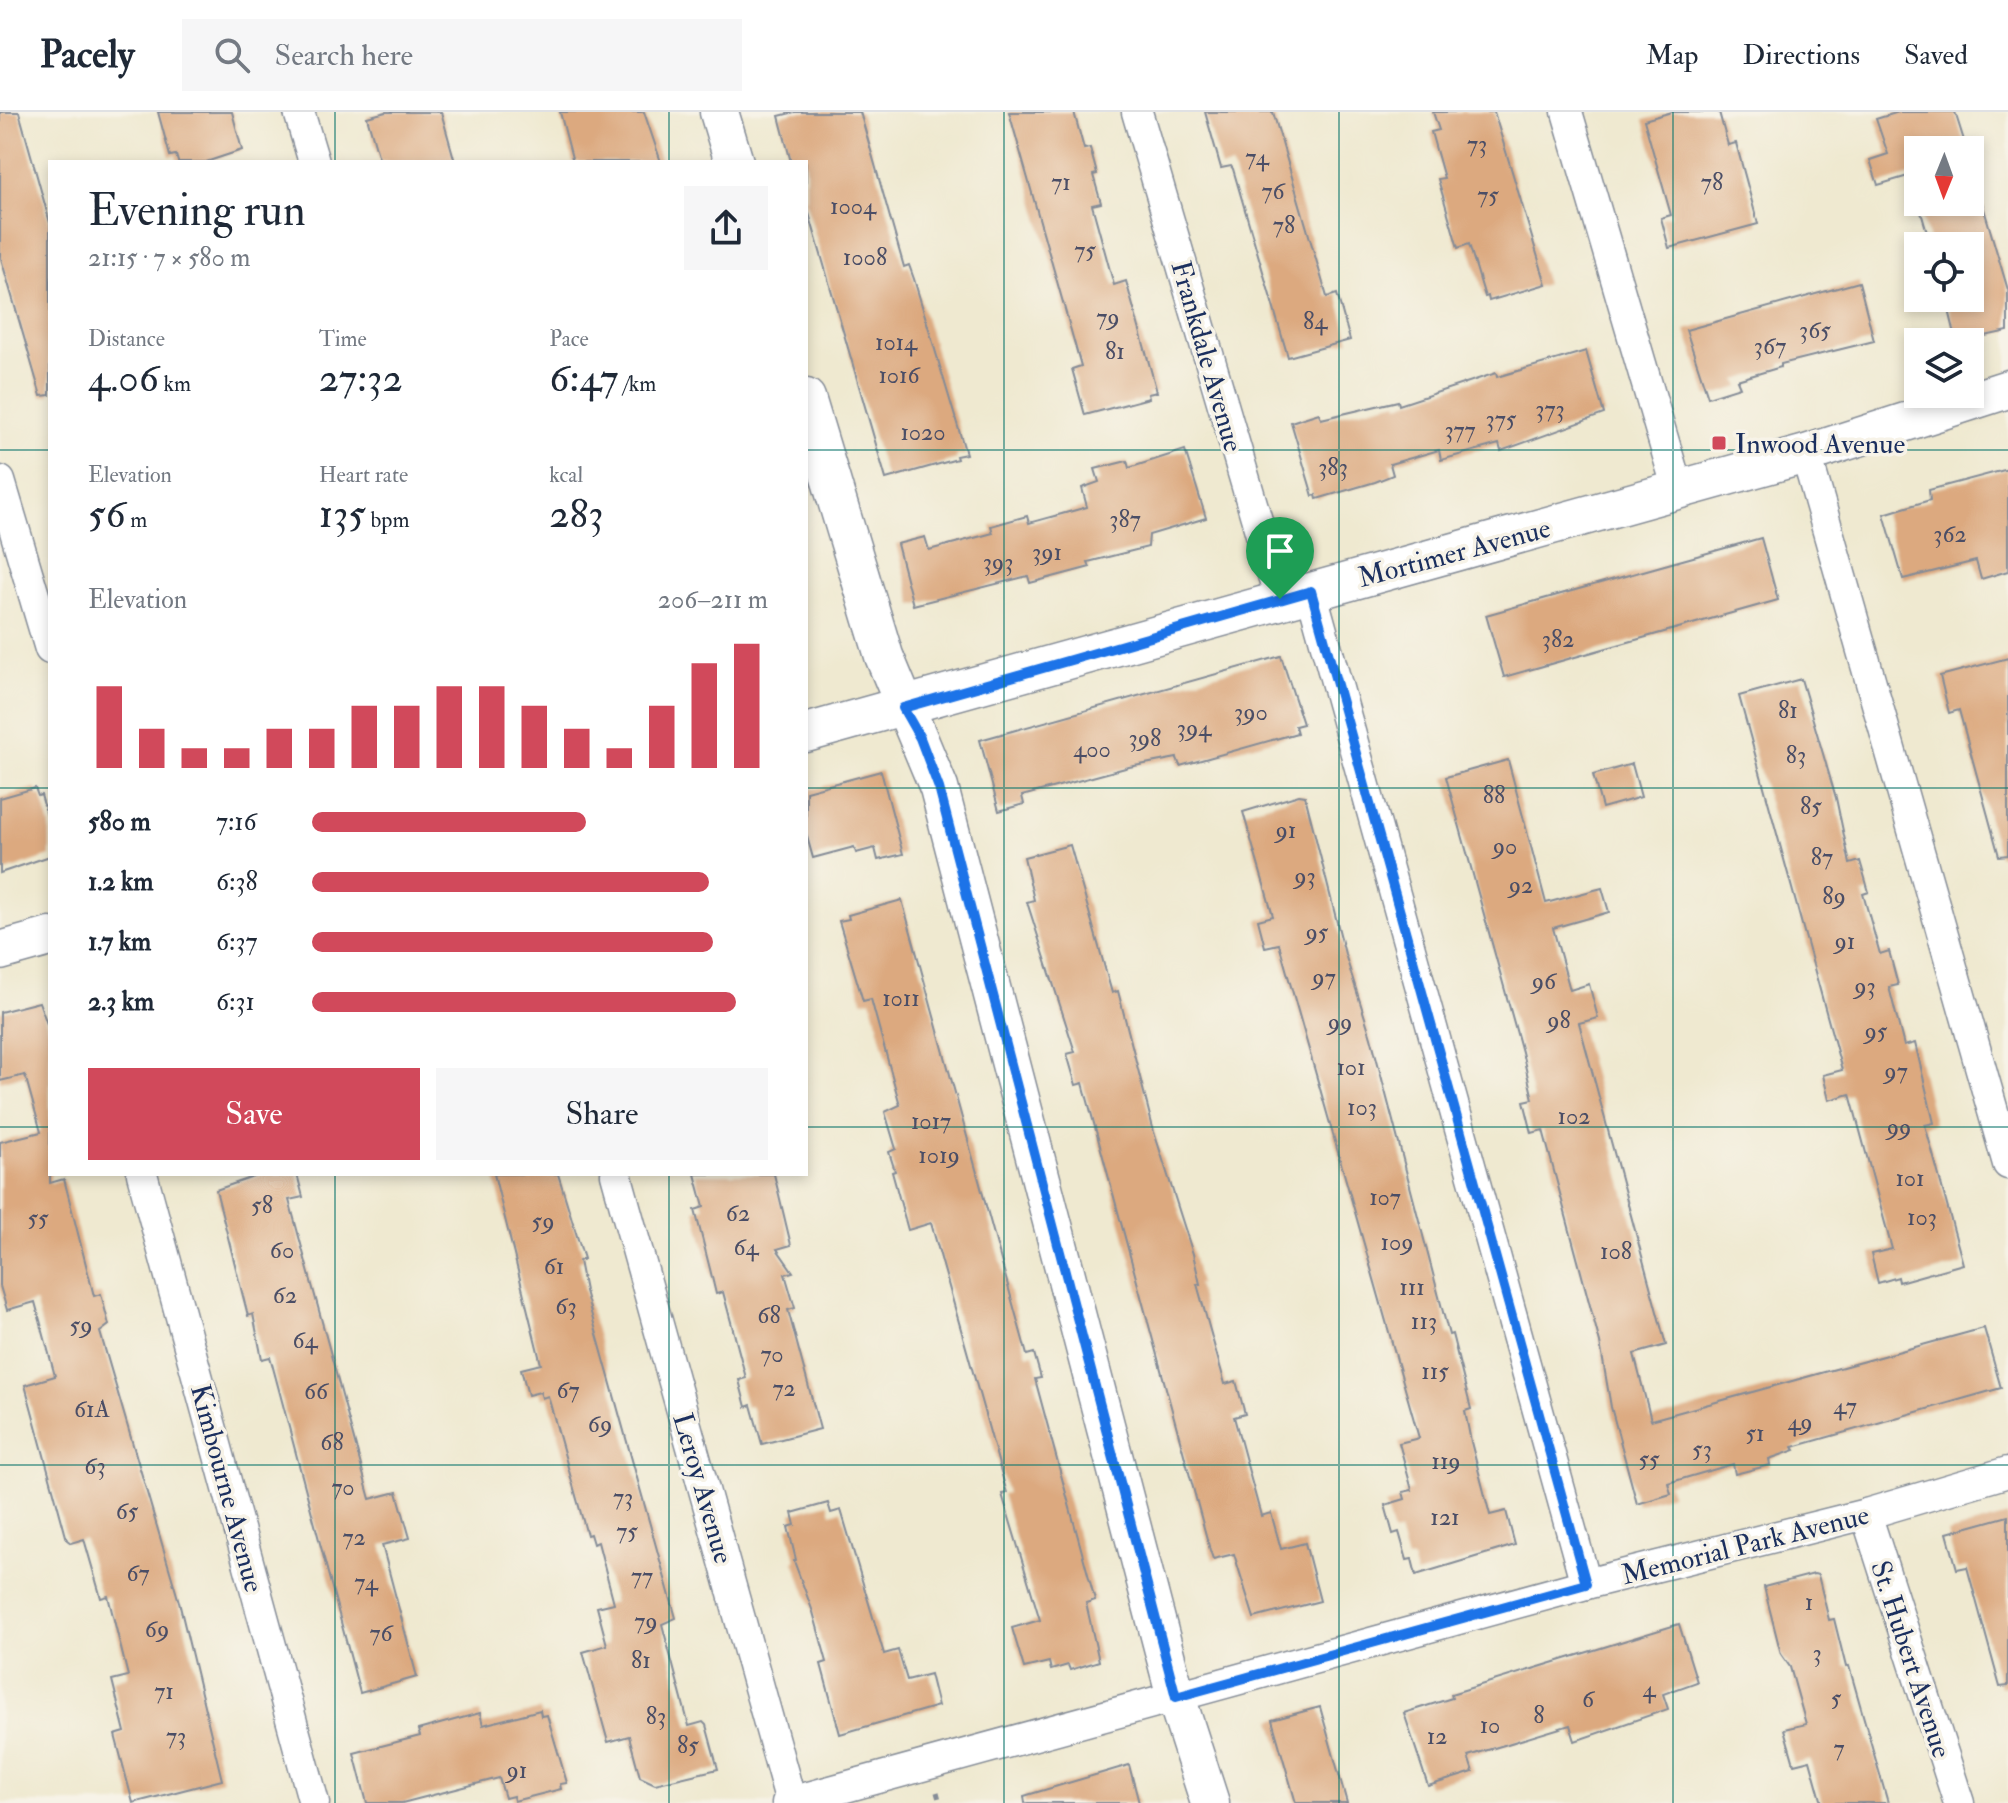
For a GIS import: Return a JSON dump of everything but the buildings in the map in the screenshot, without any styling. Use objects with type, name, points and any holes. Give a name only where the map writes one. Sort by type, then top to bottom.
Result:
[{"type":"street","points":[[299,112],[313,160]]},
{"type":"street","points":[[719,112],[733,160]]},
{"type":"street","name":"Frankdale Avenue","points":[[1137,112],[1295,595],[1586,1584]]},
{"type":"street","points":[[1567,112],[1678,490]]},
{"type":"street","name":"Mortimer Avenue","points":[[808,732],[1806,454],[2008,389]]},
{"type":"street","points":[[808,404],[903,708],[920,738],[939,788],[1176,1697],[1210,1803]]},
{"type":"street","points":[[1806,454],[2008,1164]]},
{"type":"street","points":[[0,481],[48,642]]},
{"type":"street","points":[[0,951],[48,938]]},
{"type":"street","name":"Kimbourne Avenue","points":[[143,1176],[314,1803]]},
{"type":"street","name":"Leroy Avenue","points":[[617,1176],[789,1802]]},
{"type":"street","name":"Memorial Park Avenue","points":[[789,1802],[1586,1584],[1866,1514],[2008,1472]]},
{"type":"street","name":"St. Hubert Avenue","points":[[1866,1514],[1959,1803]]},
{"type":"place","name":"Inwood Avenue","points":[[1719,443]]},
{"type":"route","points":[[1311,591],[1586,1584],[1176,1697],[939,788],[920,738],[903,708],[1280,599],[1311,591]]}]
